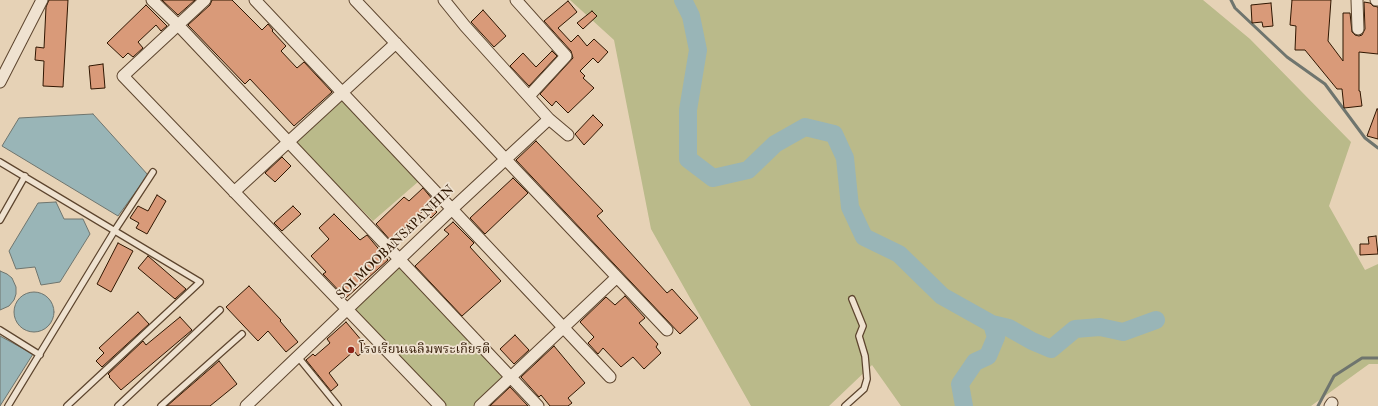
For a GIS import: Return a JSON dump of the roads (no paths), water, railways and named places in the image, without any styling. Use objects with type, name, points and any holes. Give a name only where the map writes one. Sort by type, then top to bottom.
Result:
[{"type":"street","points":[[0,82],[42,0]]},
{"type":"street","points":[[152,0],[178,25],[538,406]]},
{"type":"street","points":[[205,0],[123,76],[440,406]]},
{"type":"street","points":[[256,0],[610,377]]},
{"type":"street","points":[[355,0],[666,330]]},
{"type":"street","points":[[444,0],[465,26],[549,119],[568,135]]},
{"type":"street","points":[[516,0],[566,56],[529,96]]},
{"type":"street","points":[[1357,0],[1358,29]]},
{"type":"street","points":[[234,192],[396,42]]},
{"type":"street","name":"SOI MOOBANSAPANHIN","points":[[246,406],[452,209],[549,119]]},
{"type":"street","points":[[480,406],[617,277]]},
{"type":"lane","points":[[0,162],[200,282],[67,406]]},
{"type":"lane","points":[[8,406],[115,230],[153,172]]},
{"type":"lane","points":[[0,220],[25,176]]},
{"type":"lane","points":[[845,406],[864,389],[867,379],[865,356],[859,336],[863,326],[852,299]]},
{"type":"lane","points":[[118,406],[220,310]]},
{"type":"lane","points":[[0,330],[40,355]]},
{"type":"lane","points":[[161,406],[242,334]]},
{"type":"lane","points":[[298,357],[338,406]]},
{"type":"water","points":[[93,114],[148,175],[118,216],[2,146],[19,118]]},
{"type":"water","points":[[56,202],[64,219],[83,219],[90,234],[60,282],[41,285],[35,267],[16,269],[9,251],[38,203]]},
{"type":"water","points":[[0,271],[12,278],[16,287],[16,294],[14,300],[9,306],[0,310]]},
{"type":"water","points":[[30,292],[38,292],[45,295],[51,301],[54,312],[51,323],[45,329],[38,332],[30,332],[23,329],[17,323],[14,316],[14,308],[17,301],[23,295]]},
{"type":"water","points":[[0,336],[33,354],[0,406]]},
{"type":"waterway","points":[[683,0],[691,16],[698,50],[688,110],[688,159],[713,178],[748,170],[775,144],[805,127],[834,134],[845,158],[850,207],[864,237],[899,254],[942,296],[992,324],[996,337],[988,356],[975,362],[960,384],[964,406]]},
{"type":"waterway","points":[[1231,0],[1235,8],[1287,57],[1325,84],[1365,138],[1378,148]]},
{"type":"waterway","points":[[992,324],[1009,328],[1032,341],[1051,349],[1075,329],[1100,327],[1123,332],[1156,320]]},
{"type":"waterway","points":[[1318,406],[1334,376],[1362,358],[1378,358]]},
{"type":"place","name":"โรงเรียนเฉลิมพระเกียรติ","points":[[351,350]]}]
